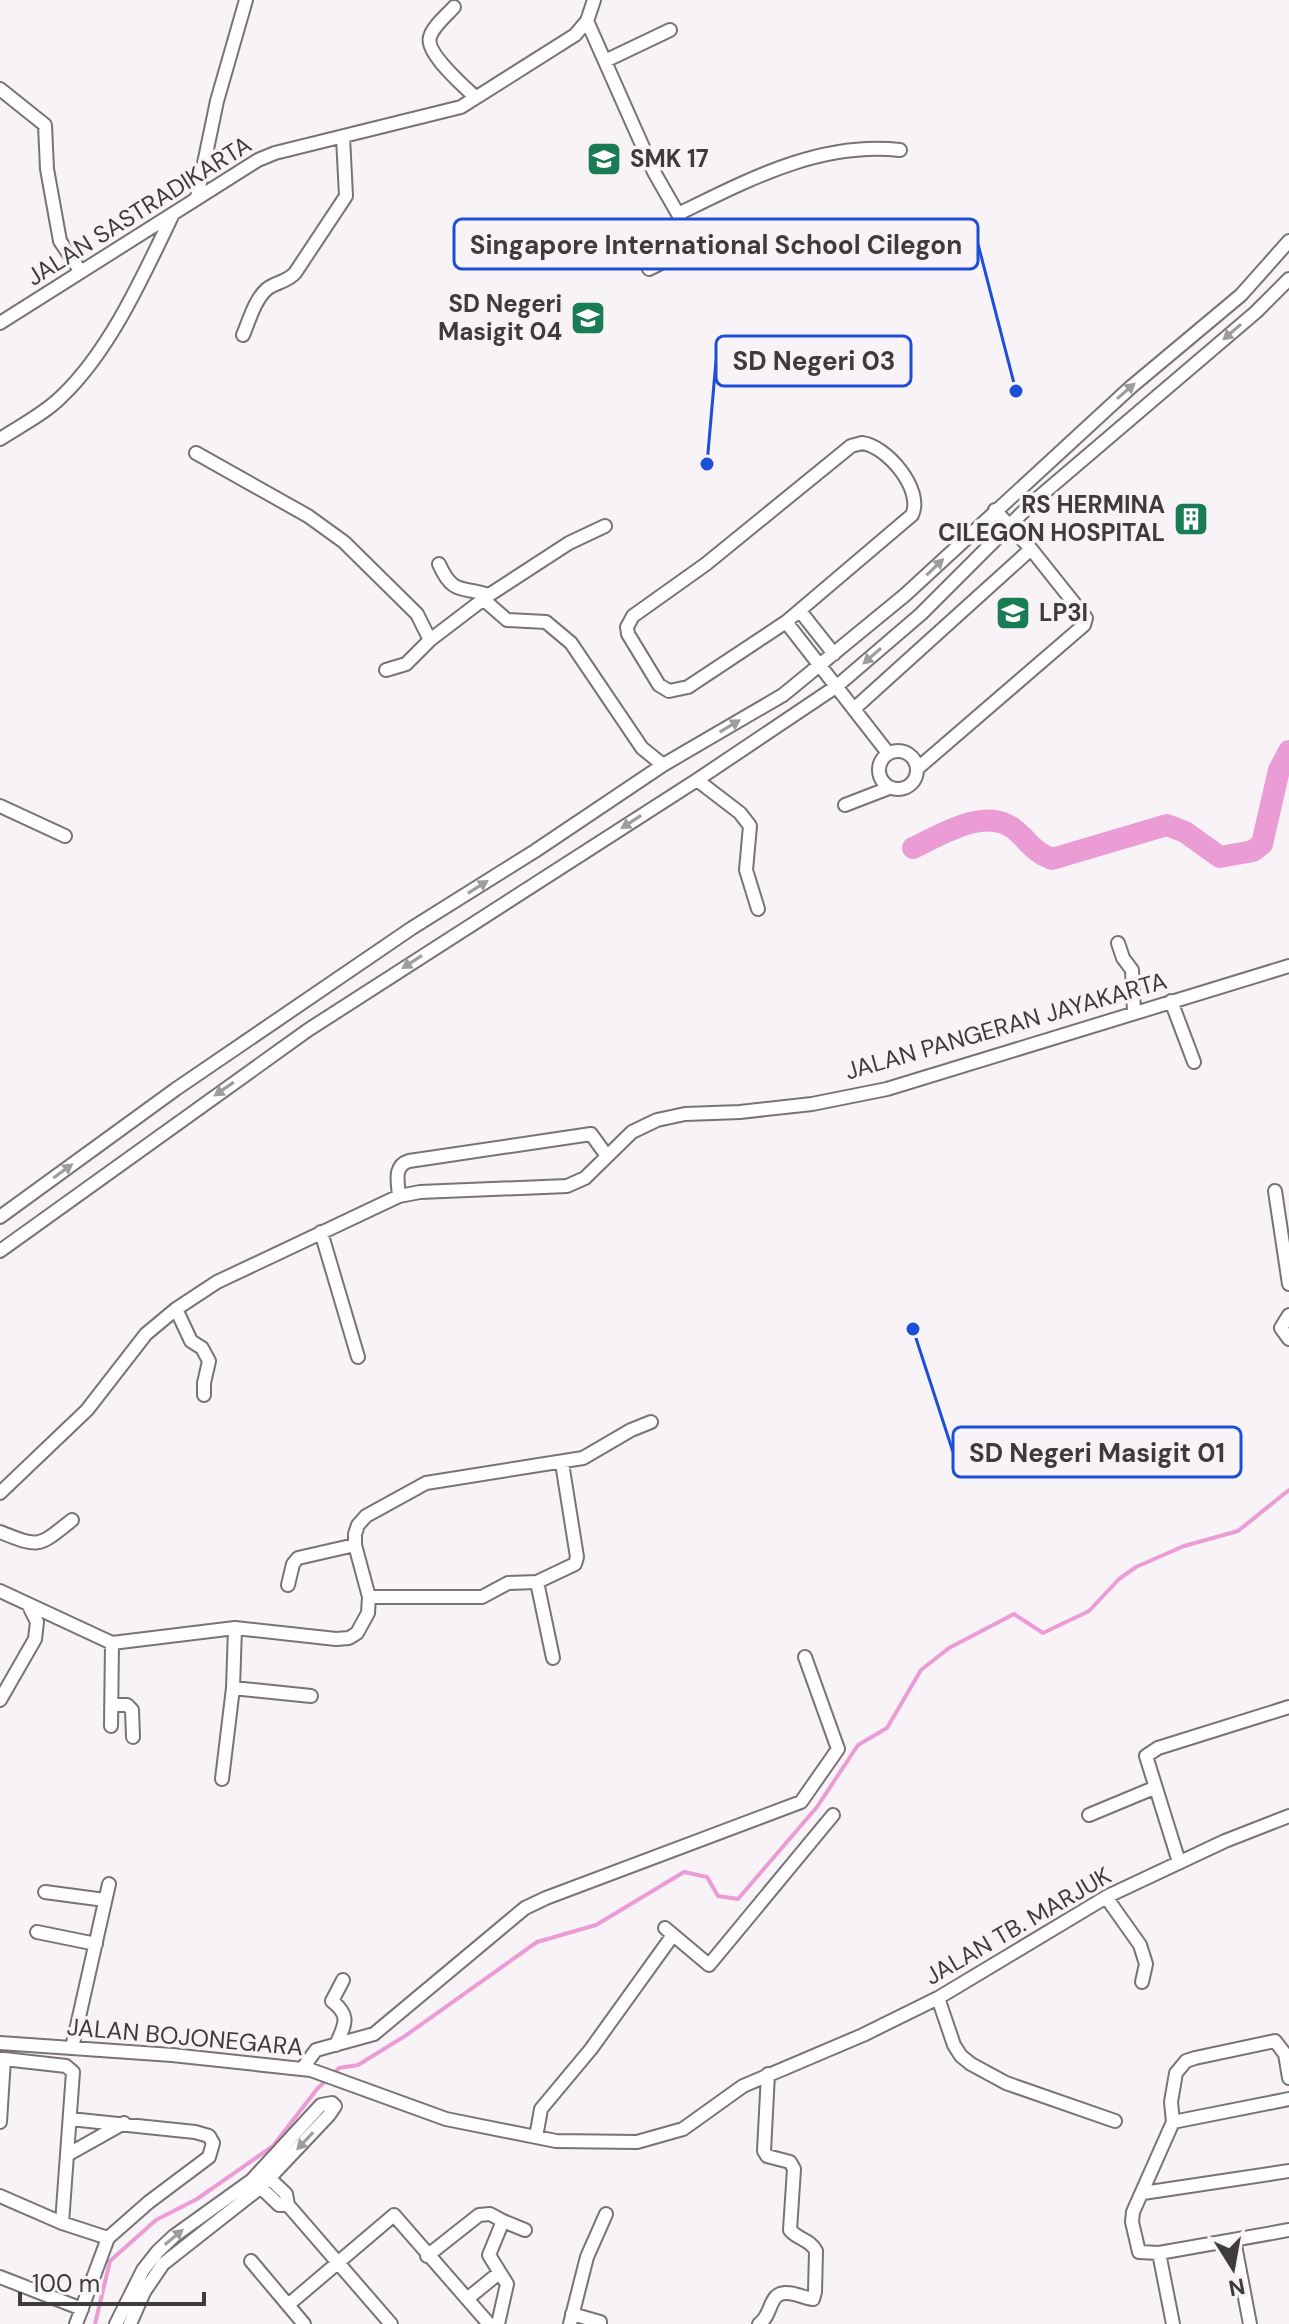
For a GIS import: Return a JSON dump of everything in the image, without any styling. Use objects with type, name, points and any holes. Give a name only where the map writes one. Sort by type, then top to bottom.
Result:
[{"type":"street","points":[[197,197],[217,101],[246,0]]},
{"type":"street","points":[[594,0],[587,21],[654,172],[692,245],[649,269]]},
{"type":"street","points":[[454,7],[431,34],[430,47],[475,97]]},
{"type":"street","name":"JALAN SASTRADIKARTA","points":[[0,323],[197,197],[275,153],[447,112],[575,35],[587,21]]},
{"type":"street","points":[[605,61],[670,30]]},
{"type":"street","points":[[0,89],[45,125],[47,169],[59,235],[81,272]]},
{"type":"street","points":[[243,335],[260,297],[267,289],[289,280],[295,273],[346,196],[343,137]]},
{"type":"street","points":[[678,214],[781,166],[865,147],[900,150]]},
{"type":"street","points":[[0,439],[50,407],[82,375],[143,277],[173,214]]},
{"type":"street","points":[[0,1217],[296,1006],[663,765],[783,695],[905,595],[981,522],[1241,295],[1289,241]]},
{"type":"street","points":[[0,1251],[304,1032],[697,780],[837,686],[921,614],[1032,503],[1206,356],[1289,279]]},
{"type":"street","points":[[1188,339],[1206,356]]},
{"type":"street","points":[[862,443],[877,447],[915,493],[912,515],[786,622],[678,691],[669,691],[659,685],[632,643],[627,627],[639,611],[706,564],[851,446],[862,443]]},
{"type":"street","points":[[196,453],[308,516],[344,542],[417,614],[430,640]]},
{"type":"street","points":[[845,805],[889,788],[903,789],[914,782],[918,768],[1084,625],[1086,618],[1082,610],[995,510]]},
{"type":"street","points":[[981,522],[996,539]]},
{"type":"street","points":[[386,670],[406,664],[430,640],[486,597],[569,543],[605,526]]},
{"type":"street","points":[[855,708],[1031,549]]},
{"type":"street","points":[[439,564],[448,580],[461,590],[486,597],[507,620],[546,622],[557,629],[571,643],[642,748],[663,765]]},
{"type":"street","points":[[800,611],[834,654]]},
{"type":"street","points":[[786,622],[888,753]]},
{"type":"street","points":[[889,788],[880,777],[879,763],[888,753],[901,750],[913,756],[918,768]]},
{"type":"street","points":[[697,780],[740,813],[750,826],[746,870],[758,909]]},
{"type":"street","points":[[0,806],[65,836]]},
{"type":"street","points":[[1118,943],[1123,958],[1132,970],[1134,1012]]},
{"type":"street","name":"JALAN PANGERAN JAYAKARTA","points":[[0,1493],[87,1410],[146,1334],[176,1309],[217,1282],[399,1196],[420,1192],[567,1186],[585,1178],[632,1132],[657,1120],[685,1114],[812,1104],[887,1089],[1289,966]]},
{"type":"street","points":[[1171,1001],[1194,1062]]},
{"type":"street","points":[[283,1015],[304,1032]]},
{"type":"street","points":[[399,1196],[398,1170],[409,1161],[588,1134],[593,1136],[607,1156]]},
{"type":"street","points":[[1275,1191],[1284,1210],[1289,1284]]},
{"type":"street","points":[[321,1232],[358,1357]]},
{"type":"street","points":[[176,1309],[191,1341],[202,1348],[209,1361],[204,1395]]},
{"type":"street","points":[[1289,1315],[1281,1328],[1289,1339]]},
{"type":"street","points":[[0,1591],[112,1643],[235,1628],[349,1638],[366,1620],[369,1597],[355,1545],[358,1525],[366,1516],[426,1483],[583,1458],[651,1422]]},
{"type":"street","points":[[369,1597],[482,1597],[508,1583],[537,1582],[575,1564],[577,1557],[562,1463]]},
{"type":"street","points":[[0,1532],[30,1544],[40,1544],[72,1520]]},
{"type":"street","points":[[288,1585],[293,1564],[298,1558],[355,1545]]},
{"type":"street","points":[[537,1582],[553,1658]]},
{"type":"street","points":[[0,1700],[35,1639],[37,1622],[29,1606]]},
{"type":"street","points":[[222,1779],[233,1688],[235,1628]]},
{"type":"street","points":[[111,1726],[112,1643]]},
{"type":"street","points":[[306,2070],[316,2050],[374,2034],[525,1908],[801,1802],[838,1749],[805,1657]]},
{"type":"street","points":[[233,1688],[311,1696]]},
{"type":"street","points":[[111,1705],[127,1705],[132,1710],[133,1737]]},
{"type":"street","points":[[1179,1862],[1146,1756],[1151,1751],[1289,1707]]},
{"type":"street","points":[[1089,1815],[1154,1788]]},
{"type":"street","points":[[536,2137],[541,2109],[591,2049],[669,1932],[709,1965],[833,1815]]},
{"type":"street","name":"JALAN TB. MARJUK","points":[[768,2074],[863,2035],[938,1998],[1106,1897],[1179,1862],[1289,1816]]},
{"type":"street","points":[[72,2048],[109,1884]]},
{"type":"street","points":[[45,1892],[105,1900]]},
{"type":"street","points":[[1106,1897],[1140,1945],[1146,1964],[1142,1982]]},
{"type":"street","points":[[37,1932],[96,1944]]},
{"type":"street","points":[[336,2045],[345,2016],[332,2001],[343,1980]]},
{"type":"street","points":[[938,1998],[954,2045],[971,2064],[1006,2083],[1115,2121]]},
{"type":"street","points":[[1289,2078],[1285,2054],[1275,2041],[1191,2059],[1180,2065],[1172,2081],[1173,2122],[1133,2212],[1132,2222],[1139,2252],[1145,2254],[1289,2230]]},
{"type":"street","name":"JALAN BOJONEGARA","points":[[0,2043],[172,2055],[306,2070],[446,2119],[556,2141],[617,2143],[661,2137],[683,2129],[743,2086],[768,2074]]},
{"type":"street","points":[[0,2122],[2,2059],[71,2069],[73,2078],[62,2223]]},
{"type":"street","points":[[759,2324],[768,2316],[775,2296],[792,2294],[813,2299],[815,2292],[816,2251],[790,2230],[794,2169],[790,2162],[767,2156],[764,2151],[768,2074]]},
{"type":"street","points":[[1173,2122],[1289,2099]]},
{"type":"street","points":[[116,2324],[174,2236],[261,2179],[329,2115],[335,2106],[332,2103],[321,2105],[261,2179]]},
{"type":"street","points":[[70,2119],[195,2132],[209,2136],[213,2149],[199,2165],[149,2202],[108,2238],[76,2324]]},
{"type":"street","points":[[67,2155],[124,2123]]},
{"type":"street","points":[[1143,2193],[1289,2171]]},
{"type":"street","points":[[261,2179],[279,2205],[288,2205],[391,2324]]},
{"type":"street","points":[[0,2196],[62,2223],[108,2238]]},
{"type":"street","points":[[427,2256],[479,2215],[490,2214],[525,2230]]},
{"type":"street","points":[[603,2323],[571,2319],[587,2257],[606,2214]]},
{"type":"street","points":[[288,2305],[394,2215],[489,2324]]},
{"type":"street","points":[[498,2324],[507,2284],[489,2255],[503,2221]]},
{"type":"street","points":[[1234,2240],[1250,2324]]},
{"type":"street","points":[[1159,2253],[1173,2324]]},
{"type":"street","points":[[251,2261],[304,2324]]},
{"type":"street","points":[[467,2299],[499,2273]]},
{"type":"street","points":[[130,2324],[148,2274]]},
{"type":"street","points":[[0,2277],[82,2309]]},
{"type":"waterway","points":[[913,848],[963,825],[990,820],[1014,829],[1036,850],[1052,859],[1167,825],[1185,832],[1220,857],[1253,851],[1262,844],[1279,770],[1289,751]]},
{"type":"waterway","points":[[95,2324],[110,2261],[156,2220],[197,2199],[273,2146],[317,2089],[339,2068],[358,2065],[405,2036],[537,1942],[596,1925],[684,1872],[707,1877],[718,1896],[738,1899],[817,1807],[858,1745],[887,1728],[921,1670],[949,1648],[1014,1614],[1043,1633],[1089,1611],[1119,1579],[1136,1567],[1184,1546],[1238,1531],[1289,1490]]},
{"type":"place","name":"SMK 17","points":[[604,159]]},
{"type":"place","name":"SD Negeri Masigit 04","points":[[588,318]]},
{"type":"place","name":"Singapore International School Cilegon","points":[[1016,391]]},
{"type":"place","name":"SD Negeri 03","points":[[707,464]]},
{"type":"place","name":"RS HERMINA CILEGON HOSPITAL","points":[[1191,519]]},
{"type":"place","name":"LP3I","points":[[1013,613]]},
{"type":"place","name":"SD Negeri Masigit 01","points":[[913,1329]]}]
